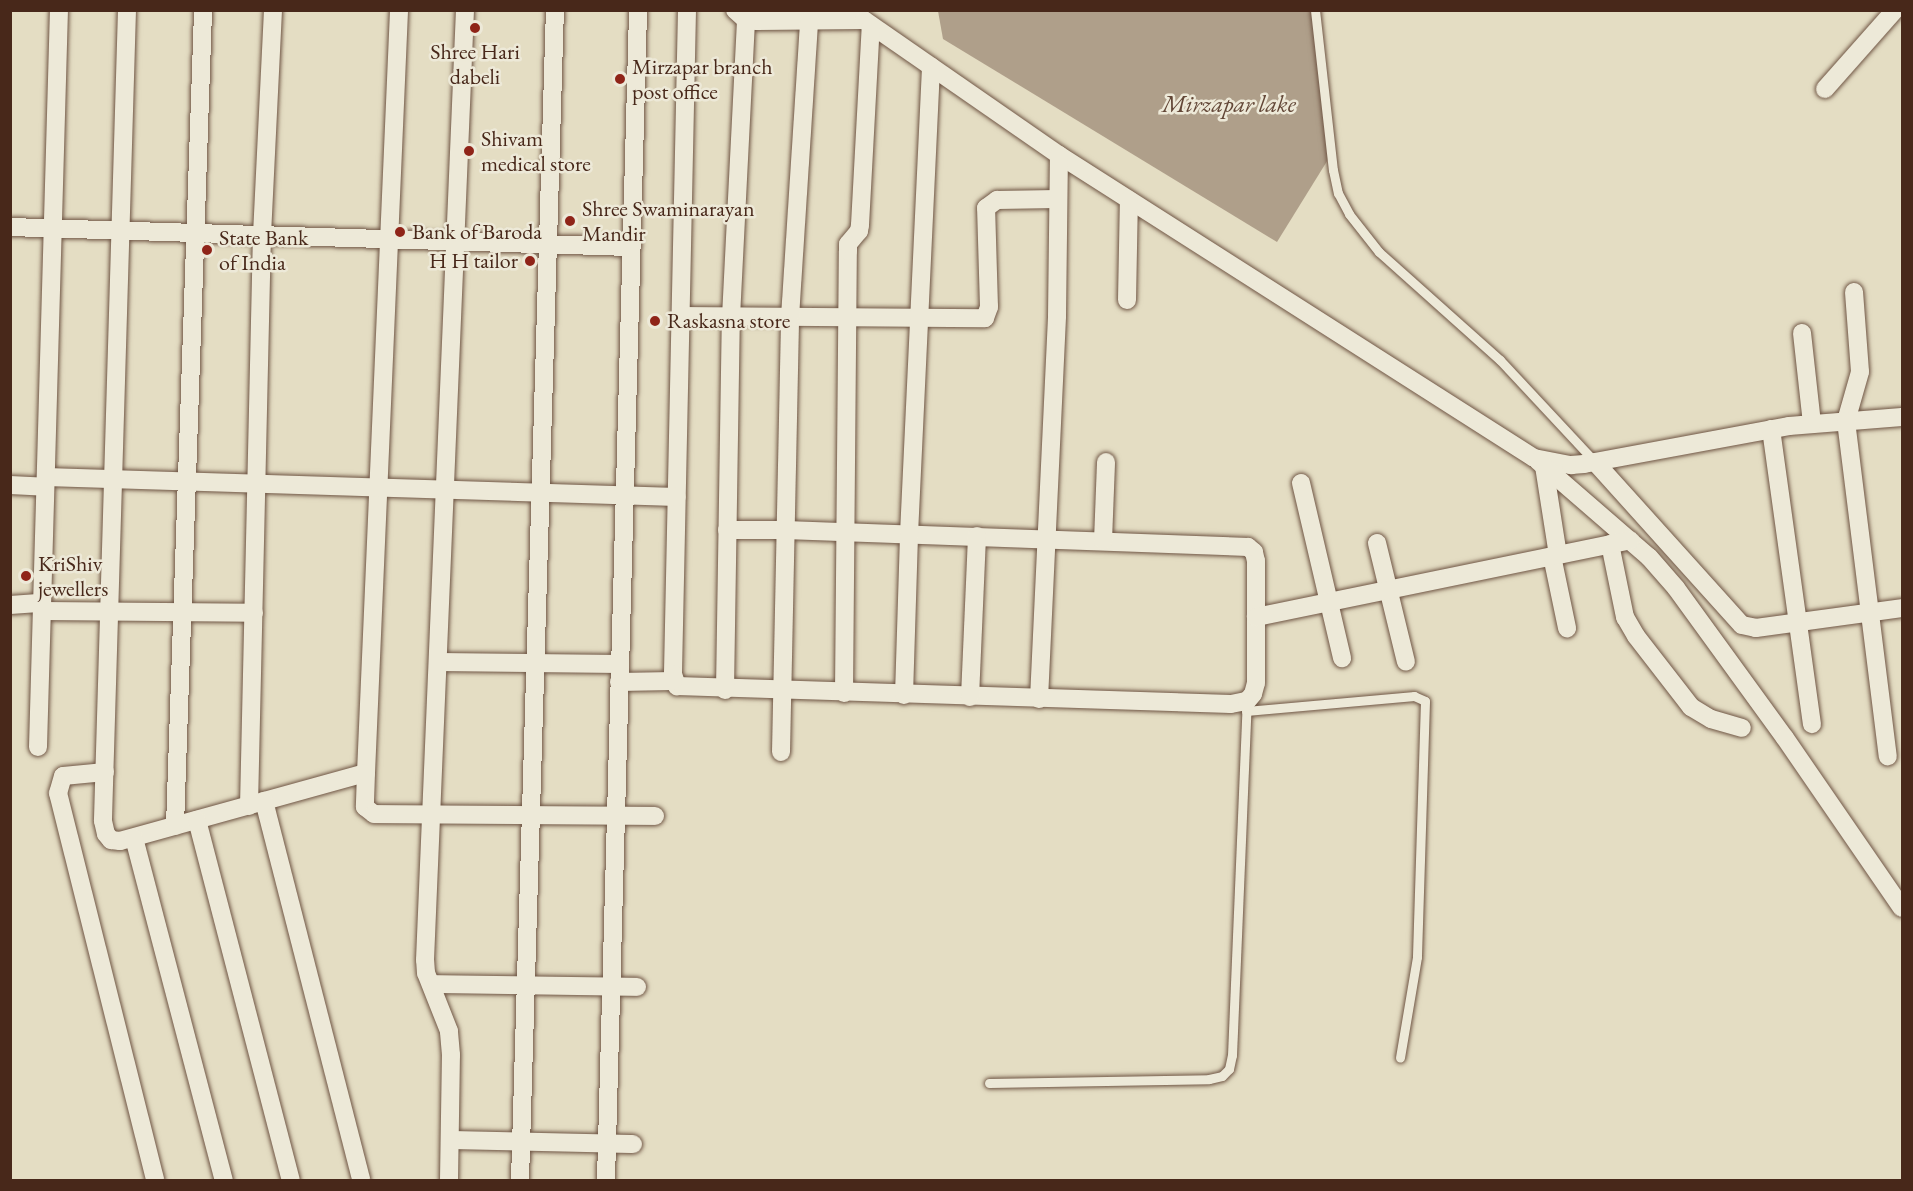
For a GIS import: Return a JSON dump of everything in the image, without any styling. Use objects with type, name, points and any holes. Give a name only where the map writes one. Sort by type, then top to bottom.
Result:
[{"type":"street","points":[[38,747],[59,10]]},
{"type":"street","points":[[127,10],[109,612],[105,772],[106,834],[111,840],[134,838],[366,773]]},
{"type":"street","points":[[175,826],[203,10]]},
{"type":"street","points":[[273,10],[262,235],[256,484],[254,613],[257,803],[361,1180]]},
{"type":"street","points":[[399,10],[363,801],[368,812],[655,816]]},
{"type":"street","points":[[449,1180],[449,1031],[431,984],[425,960],[465,10]]},
{"type":"street","points":[[520,1180],[555,10]]},
{"type":"street","points":[[606,1180],[638,10]]},
{"type":"street","points":[[673,681],[687,10]]},
{"type":"street","points":[[1825,89],[1895,10]]},
{"type":"street","points":[[725,690],[730,317],[740,15],[809,20],[856,18],[871,25],[1059,155],[1539,462],[1649,556],[1698,617],[1900,900]]},
{"type":"street","points":[[781,752],[790,317],[809,20]]},
{"type":"street","points":[[844,693],[848,244],[859,231],[860,225],[871,25]]},
{"type":"street","points":[[904,695],[909,534],[931,67]]},
{"type":"street","points":[[1039,699],[1057,316],[1059,155]]},
{"type":"street","points":[[680,316],[986,318],[989,307],[986,208],[997,200],[1057,199]]},
{"type":"street","points":[[1127,300],[1129,200]]},
{"type":"street","points":[[10,227],[630,247]]},
{"type":"street","points":[[1854,292],[1860,372],[1846,421],[1888,756]]},
{"type":"street","points":[[1803,333],[1812,423]]},
{"type":"street","points":[[1539,462],[1571,465],[1812,423],[1902,417]]},
{"type":"street","points":[[1771,429],[1812,724]]},
{"type":"street","points":[[1103,541],[1106,462]]},
{"type":"street","points":[[1539,462],[1567,628]]},
{"type":"street","points":[[1595,462],[1742,625],[1756,628],[1902,608]]},
{"type":"street","points":[[10,485],[113,480],[676,497]]},
{"type":"street","points":[[1301,483],[1342,658]]},
{"type":"street","points":[[438,662],[536,663],[673,681],[682,688],[725,690],[1247,706],[1253,694],[1256,682],[1256,561],[1254,552],[1248,547],[977,536],[727,530]]},
{"type":"street","points":[[970,697],[977,536]]},
{"type":"street","points":[[1256,617],[1630,540]]},
{"type":"street","points":[[1377,543],[1406,662]]},
{"type":"street","points":[[1610,544],[1625,617],[1636,636],[1691,707],[1711,719],[1742,728]]},
{"type":"street","points":[[10,605],[109,612],[254,613]]},
{"type":"street","points":[[105,772],[63,776],[58,793],[155,1180]]},
{"type":"street","points":[[197,820],[291,1180]]},
{"type":"street","points":[[134,838],[224,1180]]},
{"type":"street","points":[[431,984],[637,987]]},
{"type":"street","points":[[450,1140],[633,1144]]},
{"type":"lane","points":[[1315,10],[1333,170],[1338,193],[1349,214],[1379,252],[1500,360],[1595,462]]},
{"type":"lane","points":[[989,1083],[1209,1079],[1222,1076],[1229,1069],[1233,1055],[1247,706],[1414,696],[1425,701],[1416,957],[1400,1058]]},
{"type":"water","name":"Mirzapar lake","points":[[938,11],[1311,11],[1329,158],[1277,242],[943,39]]},
{"type":"place","name":"Shree Hari dabeli","points":[[475,28]]},
{"type":"place","name":"Mirzapar branch post office","points":[[620,79]]},
{"type":"place","name":"Shivam medical store","points":[[469,151]]},
{"type":"place","name":"Shree Swaminarayan Mandir","points":[[570,221]]},
{"type":"place","name":"Bank of Baroda","points":[[400,232]]},
{"type":"place","name":"State Bank of India","points":[[207,250]]},
{"type":"place","name":"H H tailor","points":[[530,261]]},
{"type":"place","name":"Raskasna store","points":[[655,321]]},
{"type":"place","name":"KriShiv jewellers","points":[[26,576]]}]
